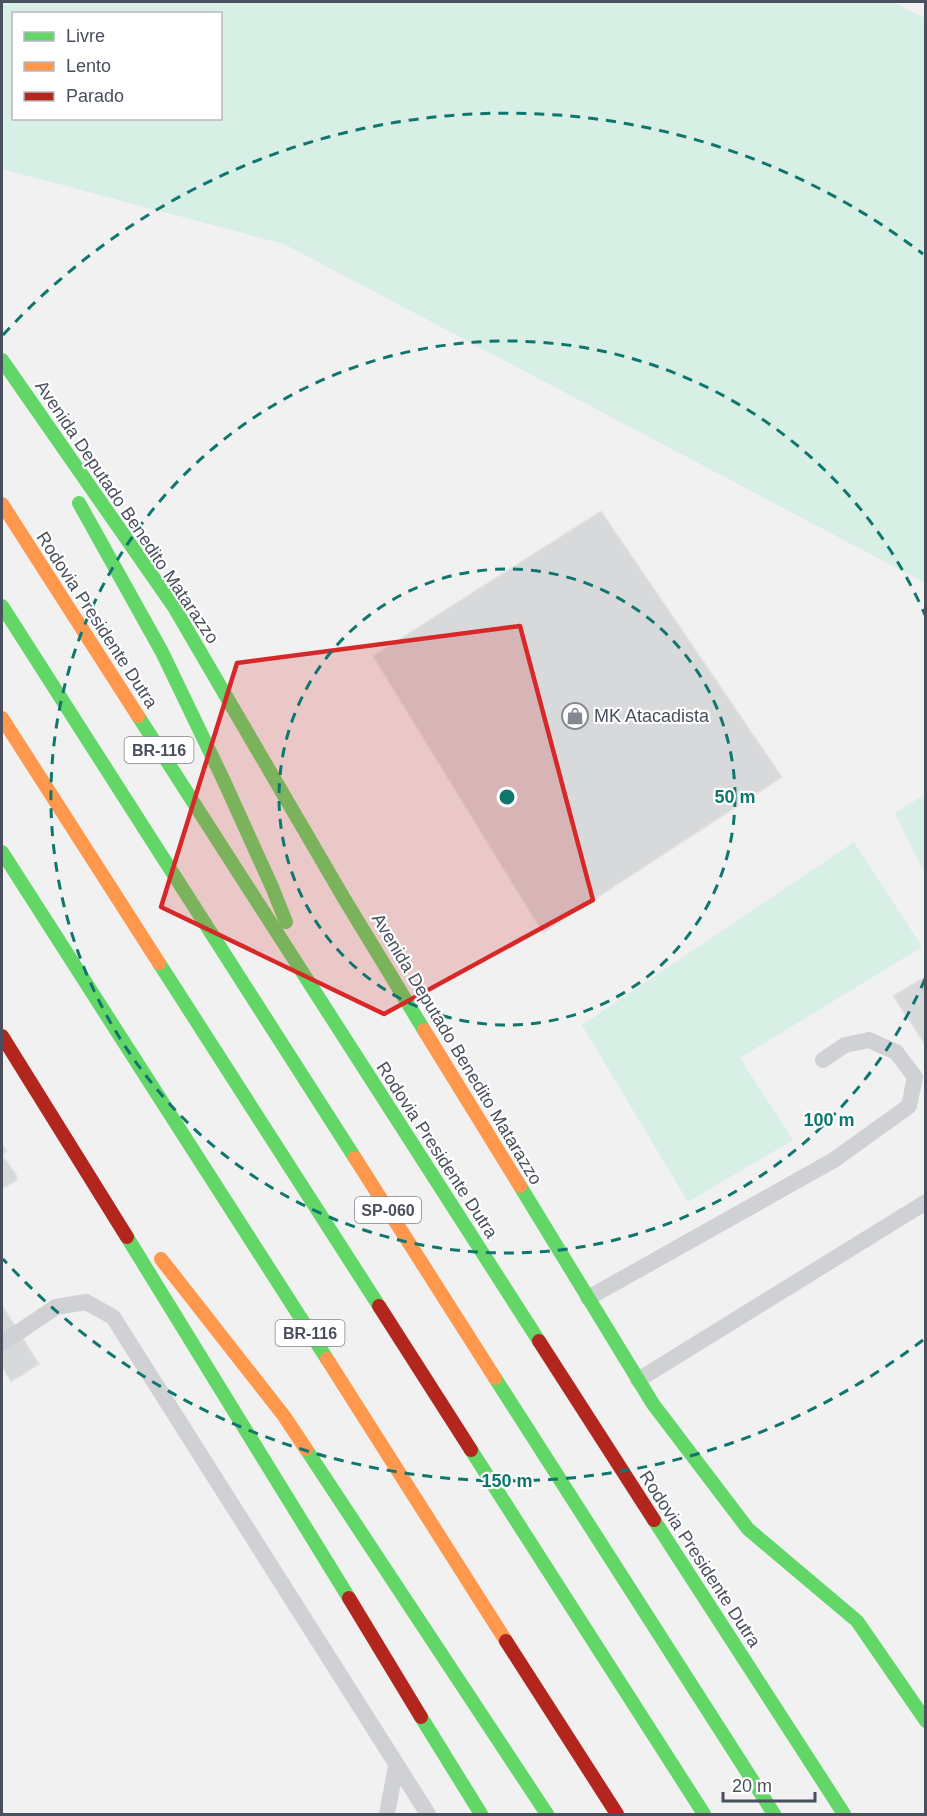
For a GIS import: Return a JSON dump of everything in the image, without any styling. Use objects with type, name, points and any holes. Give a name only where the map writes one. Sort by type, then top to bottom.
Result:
[{"type":"main road","points":[[2,362],[54,457]]},
{"type":"main road","name":"Avenida Deputado Benedito Matarazzo","points":[[2,362],[174,607],[345,900],[653,1404],[748,1529],[857,1621],[926,1721]]},
{"type":"main road","points":[[71,489],[162,652],[272,887],[316,996]]},
{"type":"main road","name":"Rodovia Presidente Dutra","points":[[2,504],[844,1815]]},
{"type":"main road","name":"SP-060","points":[[2,606],[774,1815]]},
{"type":"main road","name":"SP-060","points":[[2,718],[704,1815]]},
{"type":"main road","name":"BR-116","points":[[2,852],[617,1815]]},
{"type":"main road","points":[[2,1036],[481,1815]]},
{"type":"main road","points":[[63,1132],[141,1233]]},
{"type":"main road","points":[[156,1251],[284,1416],[548,1815]]},
{"type":"lane","points":[[588,1298],[834,1160],[909,1106],[915,1077],[896,1052],[869,1040],[845,1045],[823,1060]]},
{"type":"lane","points":[[638,1380],[926,1202]]},
{"type":"lane","points":[[2,1343],[57,1307],[86,1302],[113,1317],[428,1815]]},
{"type":"lane","points":[[387,1815],[396,1766]]},
{"type":"highlighted area","points":[[520,626],[593,900],[384,1014],[161,907],[237,663]]},
{"type":"green space","points":[[2,2],[893,2],[925,18],[925,583],[284,244],[2,169]]},
{"type":"green space","points":[[925,794],[925,874],[895,813]]},
{"type":"green space","points":[[854,842],[922,947],[740,1058],[793,1140],[688,1202],[582,1025]]},
{"type":"building","name":"MK Atacadista","points":[[601,511],[782,777],[543,933],[373,656]]},
{"type":"building","points":[[926,976],[926,1046],[893,996]]},
{"type":"building","points":[[2,1144],[7,1151],[2,1155]]},
{"type":"building","points":[[2,1155],[16,1174],[17,1180],[2,1189]]},
{"type":"building","points":[[2,1305],[39,1364],[11,1382],[2,1366]]},
{"type":"traffic: fast","points":[[2,360],[174,607],[345,900],[424,1030]]},
{"type":"traffic: fast","points":[[79,503],[162,652],[223,779],[286,922]]},
{"type":"traffic: fast","points":[[2,606],[355,1158]]},
{"type":"traffic: fast","points":[[138,716],[539,1341]]},
{"type":"traffic: fast","points":[[2,852],[327,1359]]},
{"type":"traffic: fast","points":[[159,963],[379,1306]]},
{"type":"traffic: fast","points":[[520,1186],[653,1404],[748,1529],[857,1621],[926,1721]]},
{"type":"traffic: fast","points":[[127,1237],[349,1598]]},
{"type":"traffic: fast","points":[[495,1378],[774,1814]]},
{"type":"traffic: fast","points":[[306,1449],[547,1814]]},
{"type":"traffic: fast","points":[[471,1450],[704,1814]]},
{"type":"traffic: fast","points":[[654,1520],[844,1814]]},
{"type":"traffic: fast","points":[[421,1717],[481,1814]]},
{"type":"traffic: slow","points":[[2,504],[138,716]]},
{"type":"traffic: slow","points":[[2,718],[159,963]]},
{"type":"traffic: slow","points":[[424,1030],[520,1186]]},
{"type":"traffic: slow","points":[[355,1158],[495,1378]]},
{"type":"traffic: slow","points":[[161,1259],[284,1416],[306,1449]]},
{"type":"traffic: slow","points":[[327,1359],[506,1641]]},
{"type":"traffic: jam","points":[[2,1036],[127,1237]]},
{"type":"traffic: jam","points":[[379,1306],[471,1450]]},
{"type":"traffic: jam","points":[[539,1341],[654,1520]]},
{"type":"traffic: jam","points":[[349,1598],[421,1717]]},
{"type":"traffic: jam","points":[[506,1641],[617,1814]]},
{"type":"place","name":"MK Atacadista","points":[[575,716]]}]
